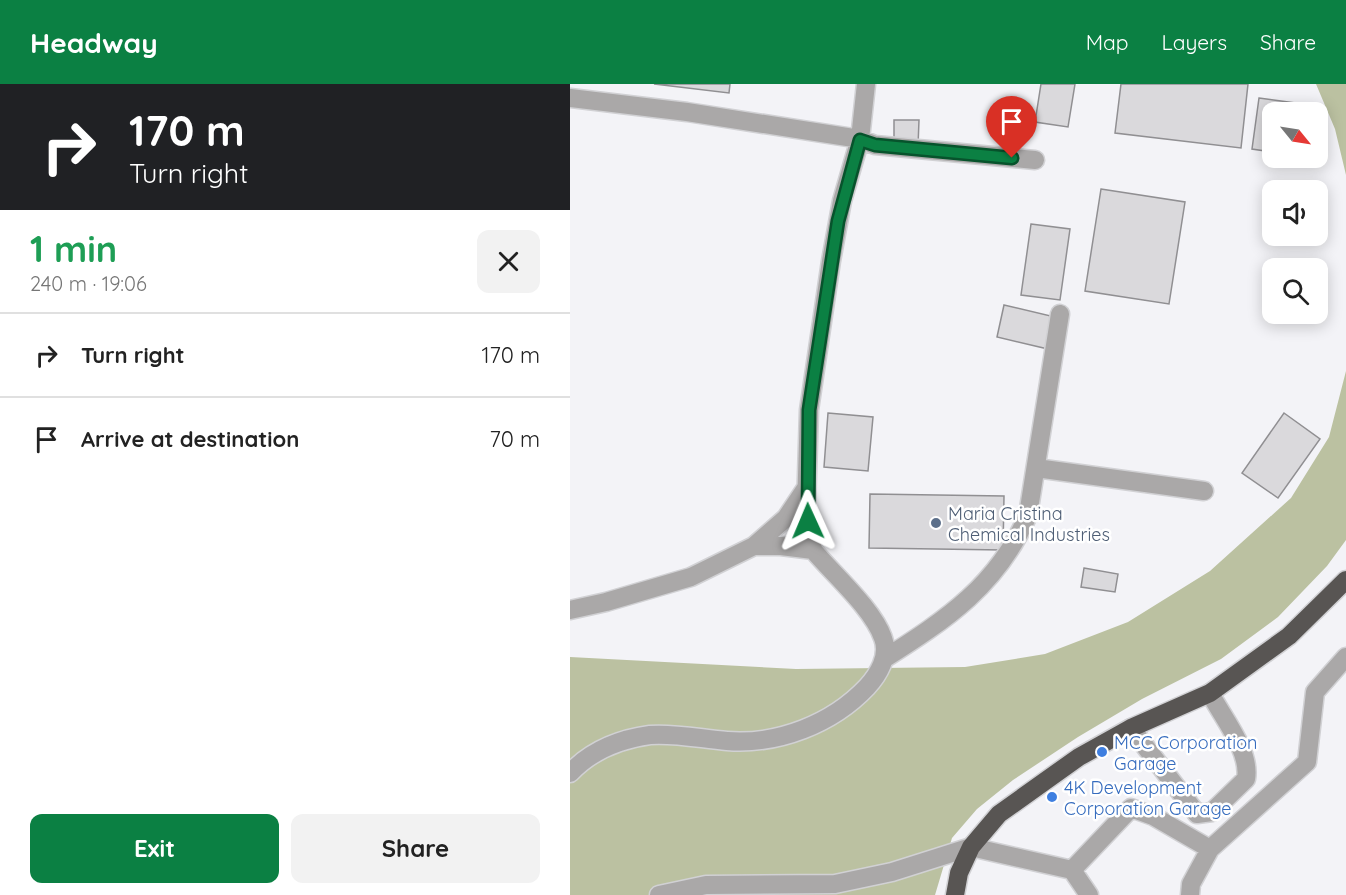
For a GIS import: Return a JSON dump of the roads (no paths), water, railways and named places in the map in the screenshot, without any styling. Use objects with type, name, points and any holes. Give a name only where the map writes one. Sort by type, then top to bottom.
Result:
[{"type":"highway","points":[[955,895],[959,873],[971,847],[1007,808],[1079,757],[1131,728],[1210,693],[1289,636],[1346,580]]},
{"type":"lane","points":[[570,773],[580,762],[615,742],[651,735],[730,741],[766,740],[806,730],[856,699],[878,675],[884,659],[885,641],[874,617],[813,550],[806,508],[809,410],[827,284],[842,201],[860,140],[866,84]]},
{"type":"lane","points":[[570,98],[687,112],[860,140],[875,145],[1035,160]]},
{"type":"lane","points":[[884,659],[965,603],[993,575],[1016,543],[1028,514],[1060,314]]},
{"type":"lane","points":[[1036,468],[1204,491]]},
{"type":"lane","points":[[570,610],[606,602],[691,576],[754,546],[786,518],[807,487]]},
{"type":"lane","points":[[754,546],[781,546],[813,550]]},
{"type":"lane","points":[[1190,895],[1191,884],[1210,849],[1292,779],[1307,762],[1315,692],[1346,657]]},
{"type":"lane","points":[[1131,728],[1197,814],[1212,812],[1246,780],[1247,773],[1241,750],[1210,693]]},
{"type":"lane","points":[[1072,870],[1131,808],[1153,816],[1210,849]]},
{"type":"lane","points":[[659,895],[706,885],[753,890],[835,884],[892,872],[971,847],[1072,870],[1089,895]]},
{"type":"place","name":"Maria Cristina Chemical Industries","points":[[936,523]]},
{"type":"place","name":"MCC Corporation Garage","points":[[1102,752]]},
{"type":"place","name":"4K Development Corporation Garage","points":[[1052,797]]}]
